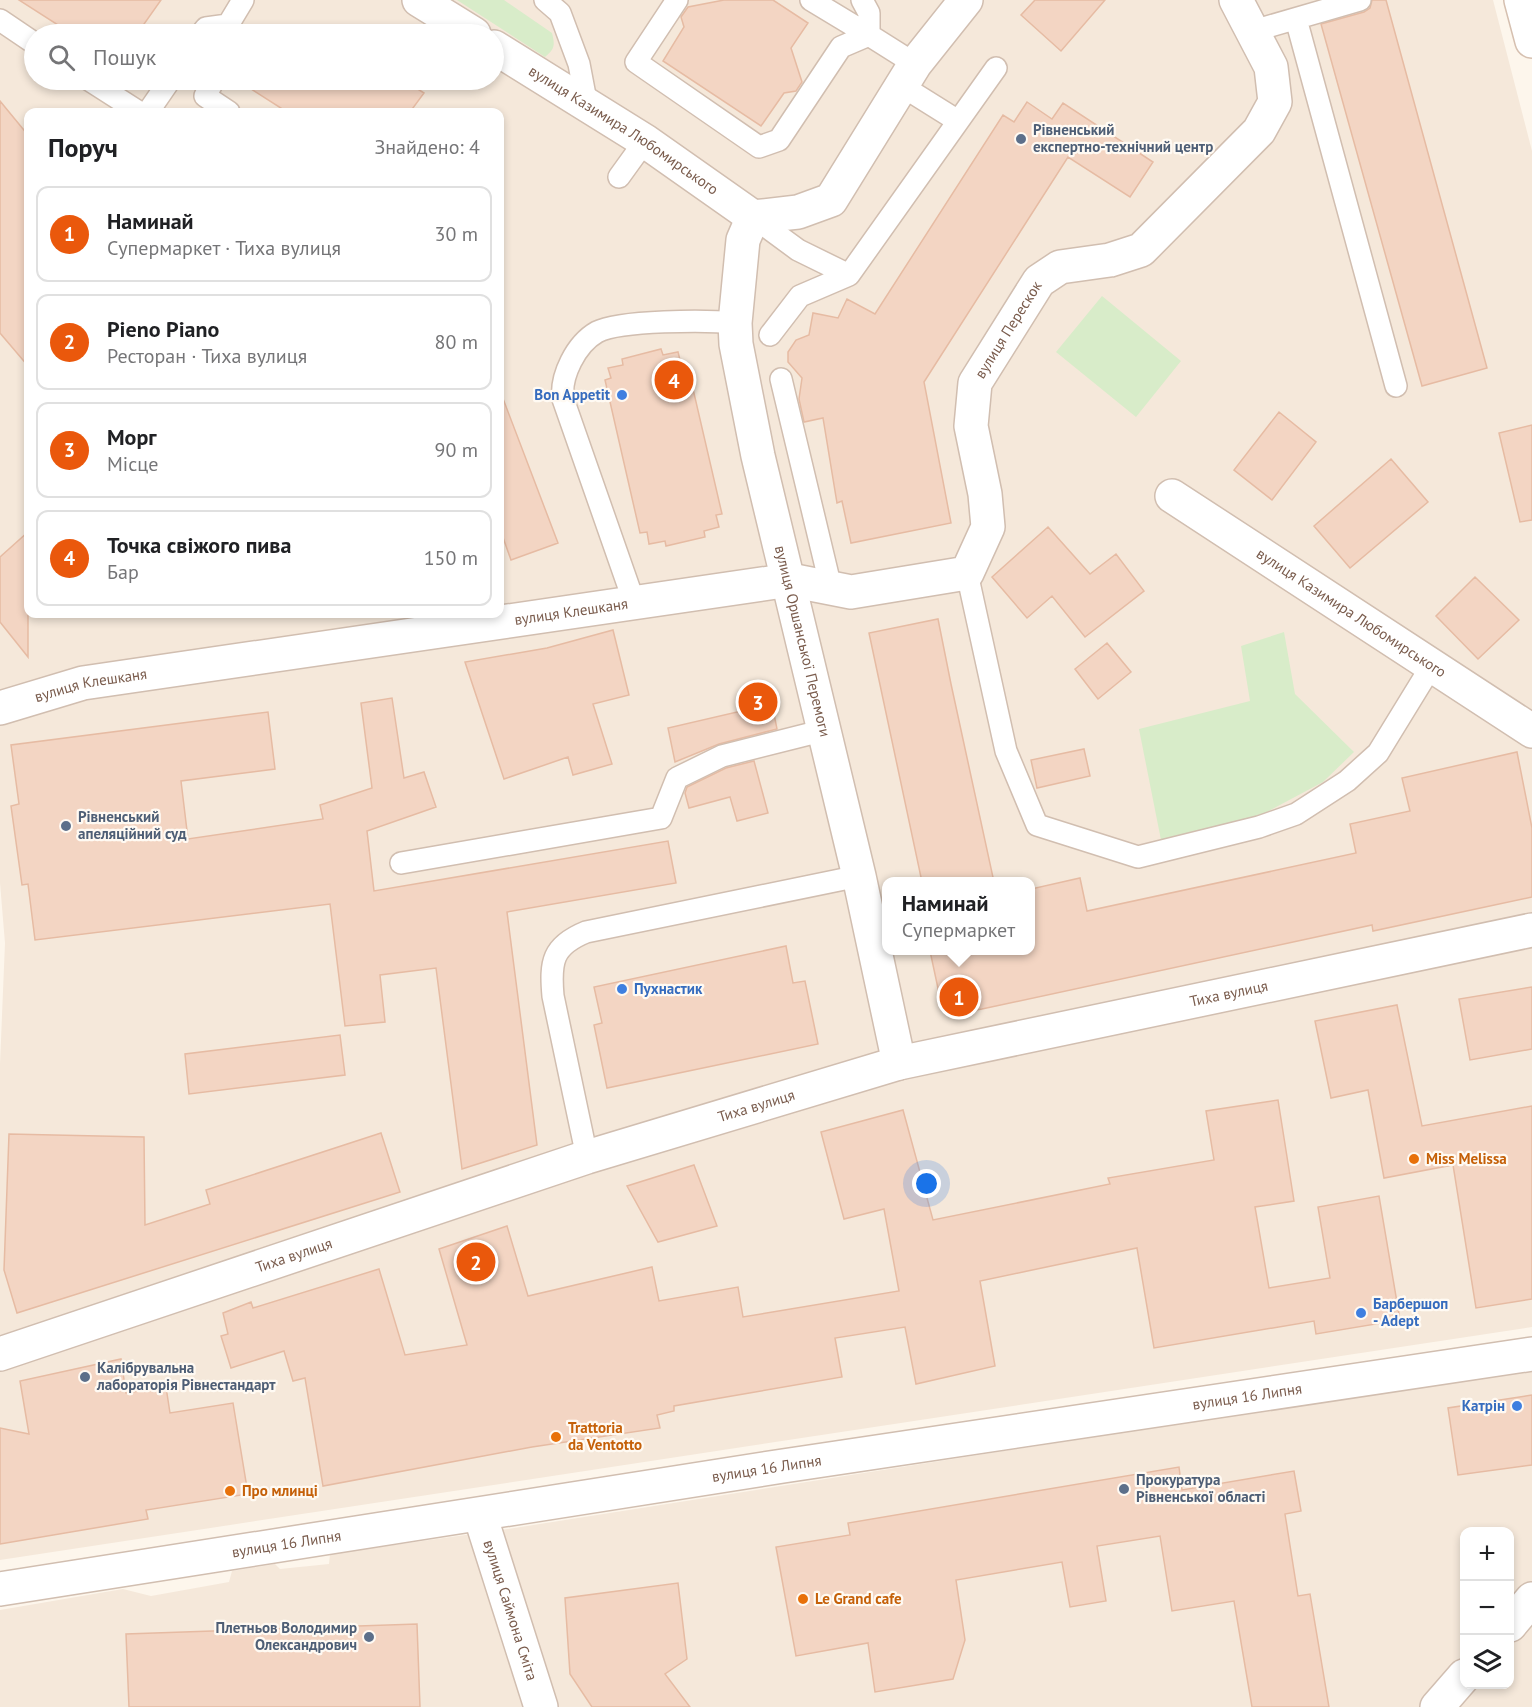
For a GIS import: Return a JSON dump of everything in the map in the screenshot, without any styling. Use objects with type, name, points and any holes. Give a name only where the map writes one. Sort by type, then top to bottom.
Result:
[{"type":"street","points":[[419,0],[458,24]]},
{"type":"street","points":[[753,217],[798,212],[831,200],[908,75],[966,0]]},
{"type":"street","name":"вулиця Перескок","points":[[967,573],[988,527],[985,494],[971,426],[975,383],[1040,281],[1060,267],[1110,260],[1141,250],[1259,131],[1275,102],[1271,67],[1236,0]]},
{"type":"street","points":[[1521,0],[1532,41]]},
{"type":"street","name":"вулиця Казимира Любомирського","points":[[504,53],[645,141],[753,217]]},
{"type":"street","name":"вулиця Оршанської Перемоги","points":[[753,217],[743,240],[735,323],[736,344],[758,456],[790,580],[859,876],[899,1063]]},
{"type":"street","name":"вулиця Казимира Любомирського","points":[[1172,496],[1532,731]]},
{"type":"street","name":"вулиця Клешканя","points":[[0,708],[83,683],[790,580],[850,592],[967,573]]},
{"type":"street","name":"Тиха вулиця","points":[[0,1354],[587,1157],[899,1063],[1532,930]]},
{"type":"street","name":"вулиця 16 Липня","points":[[0,1589],[807,1462],[1532,1354]]},
{"type":"street","name":"вулиця Саймона Сміта","points":[[480,1515],[541,1707]]},
{"type":"street","points":[[1514,1619],[1532,1599]]},
{"type":"street","points":[[1437,1707],[1460,1681]]},
{"type":"lane","points":[[232,24],[243,0]]},
{"type":"lane","points":[[544,0],[560,13],[579,64],[587,106]]},
{"type":"lane","points":[[677,0],[636,62],[759,147],[779,140],[841,47],[869,35]]},
{"type":"lane","points":[[811,0],[869,35],[958,121]]},
{"type":"lane","points":[[862,0],[870,13],[869,35]]},
{"type":"lane","points":[[1253,31],[1360,0]]},
{"type":"lane","points":[[1296,19],[1396,386]]},
{"type":"lane","points":[[0,20],[24,36]]},
{"type":"lane","points":[[770,335],[800,296],[849,275],[996,68]]},
{"type":"lane","points":[[105,90],[133,108]]},
{"type":"lane","points":[[151,108],[164,90]]},
{"type":"lane","points":[[208,90],[205,96],[223,108]]},
{"type":"lane","points":[[619,177],[645,141]]},
{"type":"lane","points":[[753,217],[798,250],[849,275]]},
{"type":"lane","points":[[634,602],[563,399],[563,378],[588,338],[607,329],[699,320],[735,323]]},
{"type":"lane","points":[[781,379],[831,588]]},
{"type":"lane","points":[[967,573],[1006,751],[1037,825],[1138,857],[1259,827],[1296,814],[1322,798],[1347,781],[1378,753],[1432,665]]},
{"type":"lane","points":[[401,863],[661,818],[677,778],[722,756],[825,730]]},
{"type":"lane","points":[[587,1157],[553,996],[551,974],[555,954],[569,939],[586,932],[859,876]]},
{"type":"shaded area","points":[[0,0],[1493,0],[1532,151],[1532,1327],[0,1560],[0,1064],[5,943],[0,883]]},
{"type":"shaded area","points":[[1532,1368],[1532,1707],[0,1707],[0,1610],[123,1589],[151,1596],[229,1582],[232,1571],[275,1564],[280,1569],[329,1564],[330,1554],[508,1529]]},
{"type":"green space","points":[[457,0],[504,0],[552,33],[554,44],[551,52],[545,57],[504,30],[504,24],[494,24]]},
{"type":"green space","points":[[1102,296],[1181,361],[1136,417],[1056,352]]},
{"type":"green space","points":[[1284,632],[1295,694],[1354,752],[1323,782],[1261,815],[1161,840],[1139,729],[1250,701],[1241,646]]},
{"type":"building","points":[[19,0],[161,0],[144,24],[56,24]]},
{"type":"building","points":[[724,0],[773,0],[808,23],[791,48],[802,82],[796,91],[784,93],[761,126],[663,61],[684,27],[681,17],[688,7]]},
{"type":"building","points":[[1035,0],[1105,0],[1061,51],[1021,15]]},
{"type":"building","points":[[1372,0],[1386,0],[1487,368],[1422,386],[1321,24],[1364,12],[1370,8]]},
{"type":"building","points":[[253,90],[419,90],[424,93],[413,108],[281,108]]},
{"type":"building","points":[[0,101],[24,130],[24,361],[0,333]]},
{"type":"building","points":[[1027,102],[1052,119],[1063,103],[1153,162],[1130,197],[1068,157],[924,382],[951,523],[851,543],[842,501],[837,503],[823,418],[804,422],[799,399],[802,378],[788,362],[788,352],[796,340],[809,335],[813,313],[838,318],[847,299],[875,314],[1003,115],[1014,122]]},
{"type":"building","points":[[661,349],[663,355],[678,352],[681,364],[687,363],[722,514],[716,515],[719,527],[704,531],[705,537],[666,546],[665,541],[649,544],[647,532],[640,533],[605,380],[611,378],[608,368],[623,365],[622,359]]},
{"type":"building","points":[[504,401],[558,543],[511,560],[504,540]]},
{"type":"building","points":[[1279,412],[1316,442],[1272,500],[1234,470]]},
{"type":"building","points":[[1532,425],[1532,520],[1520,522],[1499,433]]},
{"type":"building","points":[[1391,459],[1428,502],[1350,568],[1314,526]]},
{"type":"building","points":[[1048,527],[1090,574],[1116,554],[1144,591],[1085,637],[1052,596],[1027,618],[992,577]]},
{"type":"building","points":[[24,536],[24,618],[28,618],[28,657],[0,622],[0,557]]},
{"type":"building","points":[[1475,577],[1519,620],[1478,659],[1436,616]]},
{"type":"building","points":[[938,619],[993,877],[921,877],[869,633]]},
{"type":"building","points":[[613,630],[629,695],[593,704],[612,764],[573,775],[568,757],[504,779],[465,662],[547,648]]},
{"type":"building","points":[[1107,643],[1131,672],[1098,699],[1075,669]]},
{"type":"building","points":[[392,698],[404,778],[424,772],[436,807],[367,831],[374,891],[668,841],[676,883],[507,912],[537,1145],[462,1169],[436,968],[380,975],[385,1022],[345,1026],[330,904],[35,940],[28,884],[22,885],[11,806],[19,804],[11,745],[268,712],[275,769],[181,781],[188,839],[323,819],[320,805],[372,788],[361,703]]},
{"type":"building","points":[[772,704],[777,729],[719,744],[675,762],[668,728]]},
{"type":"building","points":[[1084,749],[1090,776],[1037,788],[1031,760]]},
{"type":"building","points":[[1517,752],[1532,828],[1532,897],[1373,931],[1372,925],[982,1009],[952,1014],[942,1007],[931,955],[1035,955],[1035,888],[1080,878],[1087,911],[1356,853],[1350,824],[1410,811],[1402,778]]},
{"type":"building","points":[[754,761],[768,813],[737,821],[730,797],[689,808],[685,793],[687,787],[726,768]]},
{"type":"building","points":[[786,946],[793,983],[805,981],[818,1044],[607,1088],[594,1025],[602,1023],[594,987]]},
{"type":"building","points":[[1532,987],[1532,1049],[1470,1060],[1459,999]]},
{"type":"building","points":[[1397,1005],[1422,1126],[1532,1106],[1532,1299],[1476,1308],[1453,1165],[1384,1178],[1368,1090],[1331,1098],[1315,1021]]},
{"type":"building","points":[[340,1035],[345,1075],[189,1094],[185,1054]]},
{"type":"building","points":[[1278,1100],[1294,1201],[1255,1207],[1269,1288],[1330,1278],[1318,1207],[1379,1196],[1400,1320],[1316,1334],[1314,1321],[1154,1348],[1137,1248],[980,1281],[995,1366],[916,1384],[905,1327],[835,1338],[842,1377],[674,1406],[674,1411],[657,1415],[660,1428],[532,1447],[323,1486],[305,1378],[293,1381],[284,1351],[231,1368],[221,1336],[228,1334],[223,1313],[251,1302],[253,1308],[379,1269],[405,1355],[467,1345],[439,1249],[507,1226],[528,1296],[652,1267],[659,1301],[738,1287],[743,1317],[899,1291],[884,1209],[844,1219],[821,1132],[903,1110],[933,1220],[1110,1184],[1108,1178],[1214,1160],[1206,1111]]},
{"type":"building","points":[[381,1133],[400,1192],[17,1313],[4,1270],[9,1134],[144,1137],[145,1225],[210,1204],[206,1190]]},
{"type":"building","points":[[694,1165],[717,1226],[658,1242],[627,1186]]},
{"type":"building","points":[[121,1359],[126,1393],[166,1387],[170,1413],[233,1403],[248,1494],[146,1510],[148,1519],[0,1544],[0,1428],[29,1434],[20,1381]]},
{"type":"building","points":[[1532,1395],[1532,1465],[1458,1475],[1448,1408]]},
{"type":"building","points":[[1179,1467],[1182,1490],[1294,1471],[1301,1511],[1285,1514],[1298,1596],[1310,1594],[1329,1707],[1252,1707],[1234,1601],[1172,1611],[1160,1536],[1097,1546],[1106,1601],[1070,1607],[1062,1562],[956,1580],[965,1640],[953,1679],[875,1692],[868,1643],[796,1656],[776,1547],[850,1535],[848,1523]]},
{"type":"building","points":[[678,1583],[687,1659],[665,1674],[690,1707],[592,1707],[570,1674],[565,1598]]},
{"type":"building","points":[[417,1624],[420,1707],[129,1707],[126,1634]]},
{"type":"place","name":"Рівненський експертно-технічний центр","points":[[1021,139]]},
{"type":"place","name":"Точка свіжого пива","points":[[674,380]]},
{"type":"place","name":"Bon Appetit","points":[[622,395]]},
{"type":"place","name":"Морг","points":[[758,702]]},
{"type":"place","name":"Рівненський апеляційний суд","points":[[66,826]]},
{"type":"place","name":"Пухнастик","points":[[622,989]]},
{"type":"place","name":"Наминай","points":[[959,997]]},
{"type":"place","name":"Miss Melissa","points":[[1414,1159]]},
{"type":"place","name":"Pieno Piano","points":[[476,1262]]},
{"type":"place","name":"Барбершоп - Adept","points":[[1361,1313]]},
{"type":"place","name":"Калібрувальна лабораторія Рівнестандарт","points":[[85,1377]]},
{"type":"place","name":"Катрін","points":[[1517,1406]]},
{"type":"place","name":"Trattoria da Ventotto","points":[[556,1437]]},
{"type":"place","name":"Прокуратура Рівненської області","points":[[1124,1489]]},
{"type":"place","name":"Про млинці","points":[[230,1491]]},
{"type":"place","name":"Le Grand cafe","points":[[803,1599]]},
{"type":"place","name":"Плетньов Володимир Олександрович","points":[[369,1637]]}]
